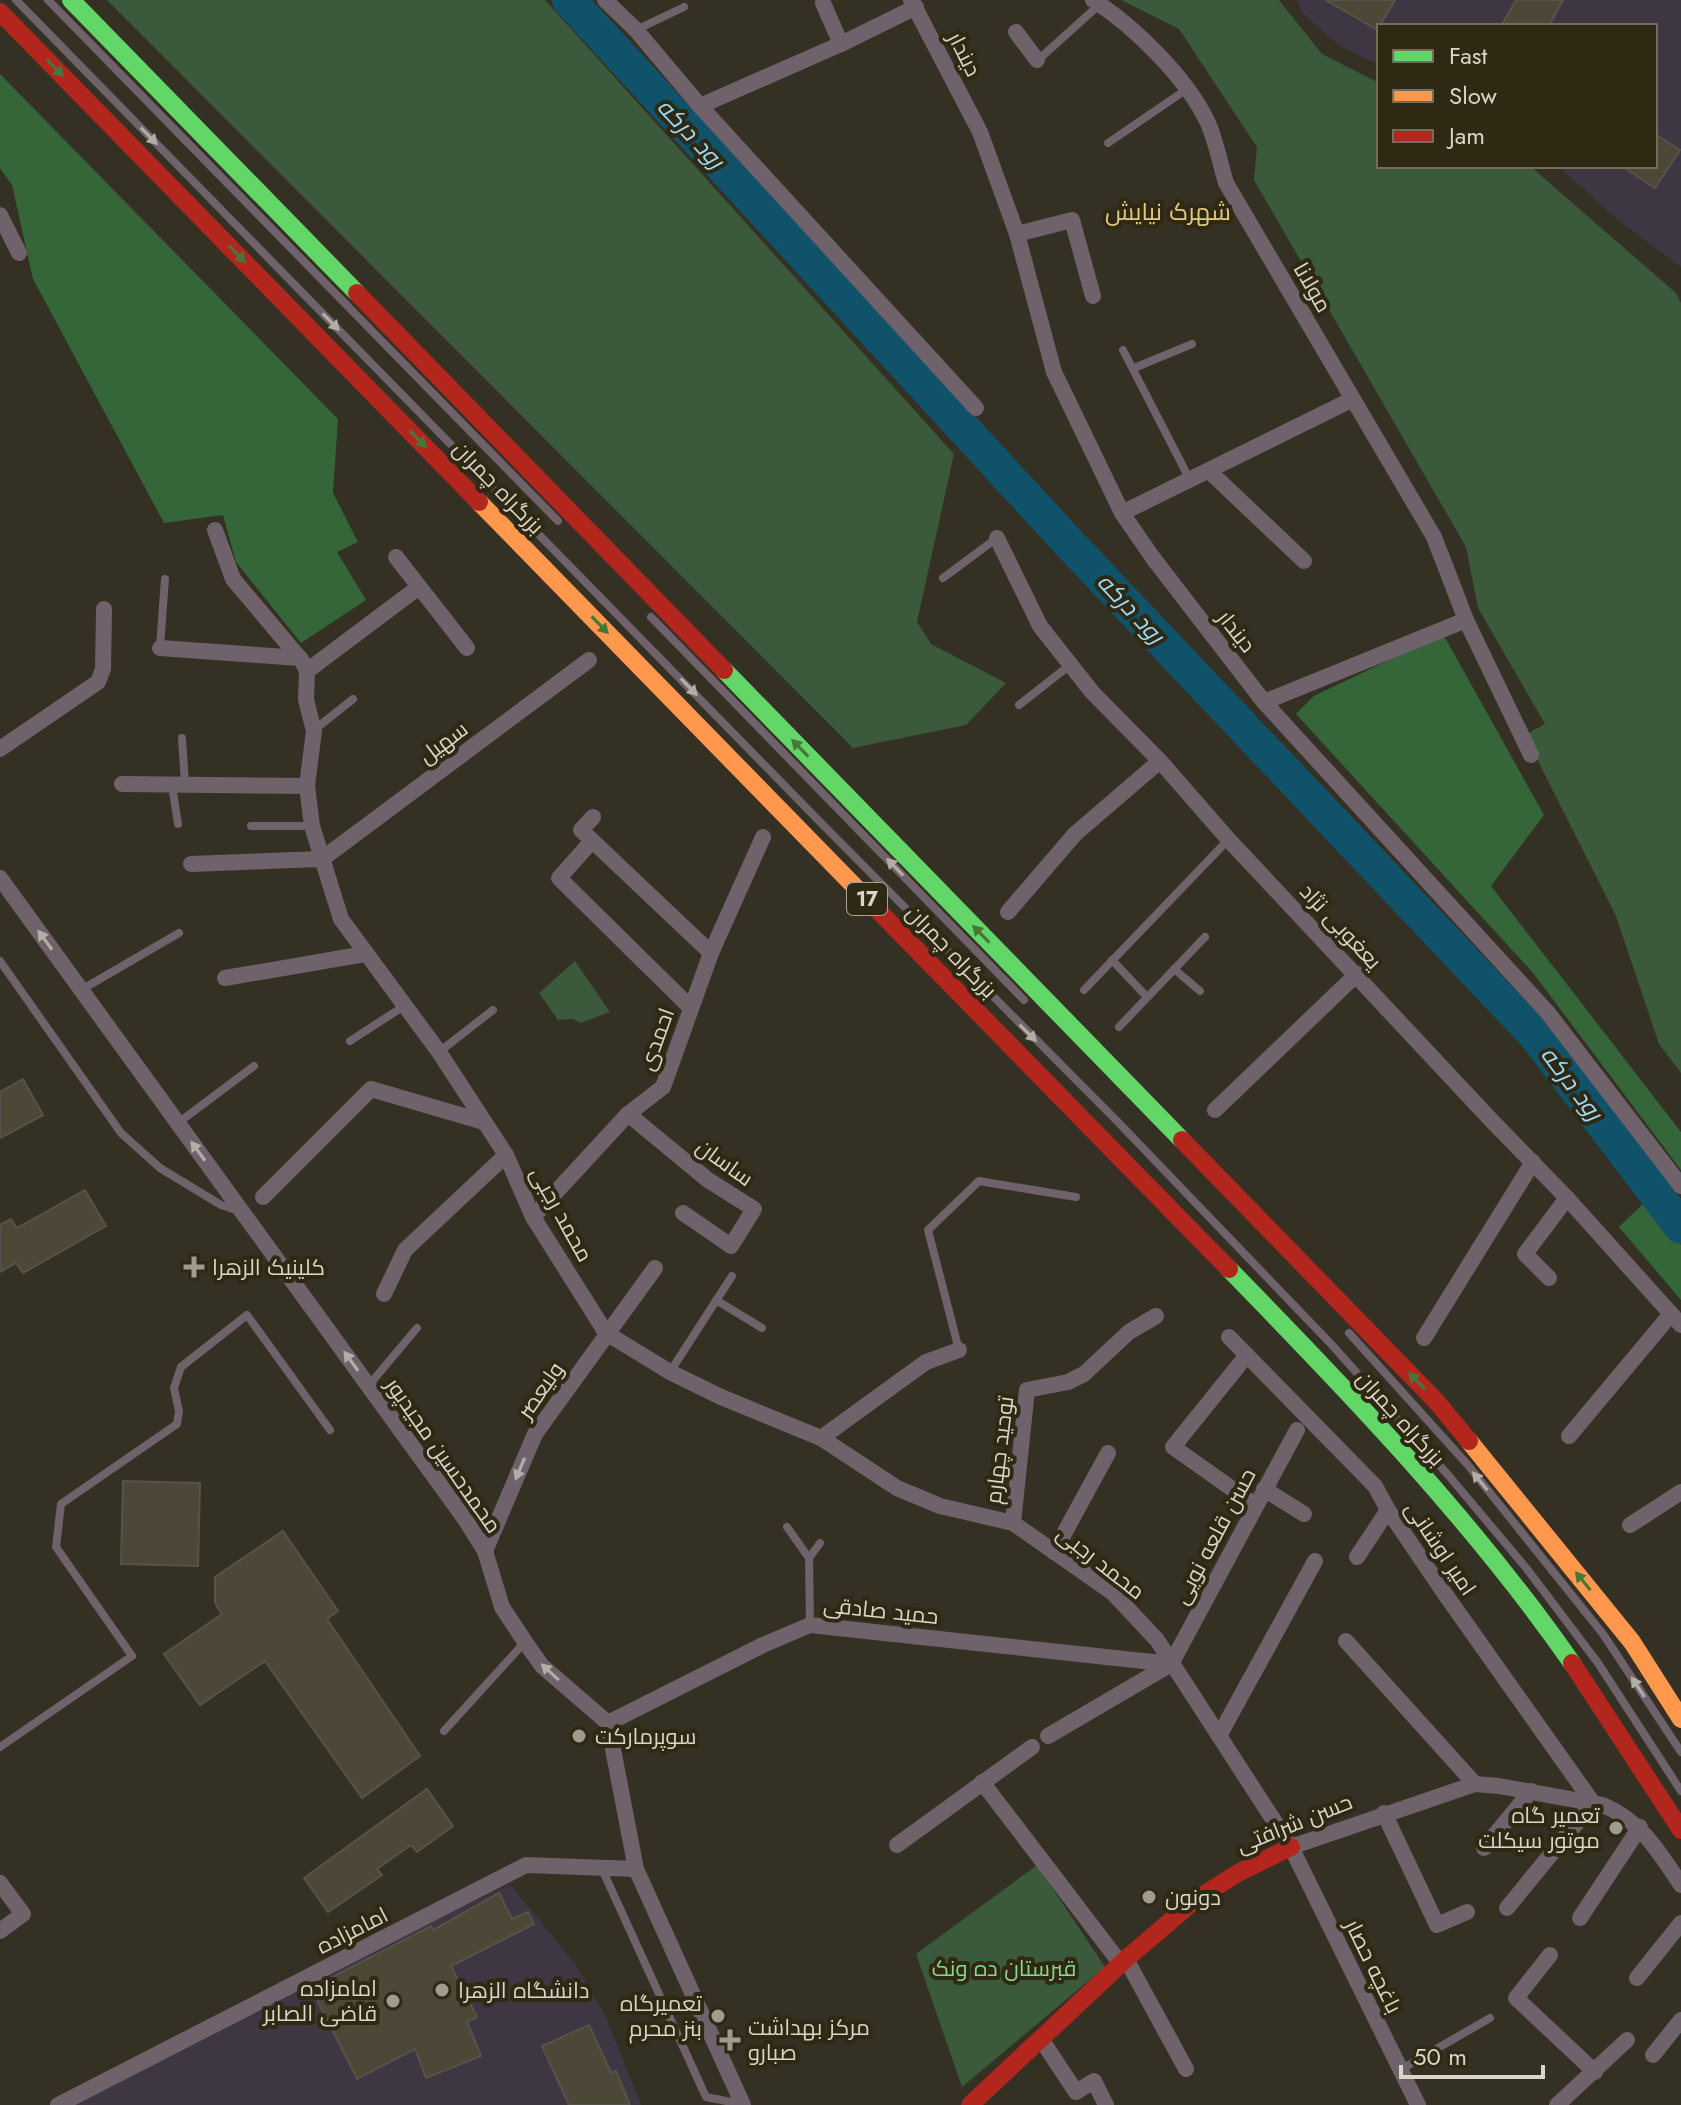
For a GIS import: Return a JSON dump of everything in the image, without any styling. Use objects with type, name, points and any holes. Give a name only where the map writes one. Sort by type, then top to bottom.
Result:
[{"type":"main road","name":"بزرگراه چمران","points":[[71,0],[1436,1401],[1632,1642],[1681,1719]]},
{"type":"main road","name":"بزرگراه چمران","points":[[0,12],[1283,1324],[1431,1487],[1549,1631],[1613,1722],[1681,1830]]},
{"type":"main road","points":[[1632,1642],[1661,1662],[1681,1683]]},
{"type":"main road","name":"حسن شرافتی","points":[[970,2105],[1195,1900],[1238,1873],[1291,1847]]},
{"type":"street","points":[[611,1],[700,106],[976,408]]},
{"type":"street","name":"مولانا","points":[[1096,2],[1136,33],[1187,89],[1208,124],[1226,183],[1434,537],[1466,620],[1531,755]]},
{"type":"street","points":[[823,3],[841,44]]},
{"type":"street","points":[[700,106],[841,44],[914,4]]},
{"type":"street","name":"دیندار","points":[[914,4],[980,132],[1017,234],[1054,372],[1122,513],[1264,702],[1548,1013],[1681,1186]]},
{"type":"street","points":[[1016,32],[1037,60]]},
{"type":"street","points":[[0,215],[19,253]]},
{"type":"street","points":[[1017,234],[1072,220],[1093,296]]},
{"type":"street","points":[[1122,513],[1353,399]]},
{"type":"street","points":[[1209,471],[1304,561]]},
{"type":"street","points":[[215,530],[233,579],[304,664]]},
{"type":"street","name":"یعغوبی نژاد","points":[[997,538],[1040,626],[1092,692],[1567,1198],[1676,1320]]},
{"type":"street","points":[[396,557],[467,648]]},
{"type":"street","points":[[160,648],[304,664],[419,587]]},
{"type":"street","points":[[0,749],[98,682],[103,669],[104,609]]},
{"type":"street","points":[[1264,702],[1466,620]]},
{"type":"street","name":"سهیل","points":[[322,859],[589,660]]},
{"type":"street","name":"محمد رجبی","points":[[304,664],[306,700],[314,731],[307,786],[312,826],[341,919],[439,1052],[506,1155],[533,1217],[606,1333],[670,1372],[721,1397],[821,1438],[897,1488],[940,1506],[1013,1523],[1113,1593],[1157,1640],[1219,1736]]},
{"type":"street","points":[[1008,912],[1075,834],[1160,761]]},
{"type":"street","points":[[122,784],[307,786]]},
{"type":"street","points":[[593,817],[581,830],[711,953]]},
{"type":"street","name":"احمدی","points":[[533,1217],[628,1114],[663,1087],[711,953],[763,837]]},
{"type":"street","points":[[592,841],[559,878],[691,1008]]},
{"type":"street","points":[[191,864],[322,859]]},
{"type":"street","name":"محمدحسین مجیدپور","points":[[0,878],[465,1519],[485,1551],[502,1607],[542,1666],[608,1723]]},
{"type":"street","points":[[225,978],[365,954]]},
{"type":"street","points":[[1215,1110],[1357,974]]},
{"type":"street","points":[[263,1197],[371,1089],[484,1122]]},
{"type":"street","name":"ساسان","points":[[628,1114],[708,1180],[754,1209],[731,1246],[683,1213]]},
{"type":"street","points":[[384,1294],[405,1250],[506,1155]]},
{"type":"street","points":[[1424,1338],[1533,1162]]},
{"type":"street","points":[[1549,1278],[1525,1254],[1567,1198]]},
{"type":"street","name":"ولیعصر","points":[[485,1551],[535,1434],[655,1268]]},
{"type":"street","name":"توحید چهارم","points":[[1013,1523],[1027,1390],[1068,1382],[1084,1374],[1129,1332],[1156,1316]]},
{"type":"street","points":[[1569,1436],[1676,1320]]},
{"type":"street","name":"امیر اوشانی","points":[[1229,1337],[1375,1486],[1388,1510],[1593,1803]]},
{"type":"street","points":[[821,1438],[926,1362],[959,1350]]},
{"type":"street","points":[[1247,1355],[1173,1447],[1255,1505]]},
{"type":"street","name":"حسن قلعه نویی","points":[[1171,1664],[1297,1430]]},
{"type":"street","points":[[1054,1552],[1108,1453]]},
{"type":"street","points":[[1264,1489],[1304,1514]]},
{"type":"street","points":[[1630,1525],[1681,1492]]},
{"type":"street","points":[[1357,1557],[1388,1510]]},
{"type":"street","points":[[1219,1736],[1315,1561]]},
{"type":"street","name":"حمید صادقی","points":[[608,1723],[763,1645],[810,1625],[1171,1664]]},
{"type":"street","points":[[1346,1641],[1475,1784]]},
{"type":"street","points":[[1048,1736],[1171,1664]]},
{"type":"street","points":[[608,1723],[636,1869],[743,2105]]},
{"type":"street","name":"باغچه حصار","points":[[1219,1736],[1291,1847],[1418,2105]]},
{"type":"street","points":[[897,1845],[1032,1747]]},
{"type":"street","points":[[982,1782],[1124,1962],[1186,2069]]},
{"type":"street","name":"حسن شرافتی","points":[[1291,1847],[1475,1784],[1531,1791],[1614,1810],[1640,1827],[1681,1885]]},
{"type":"street","points":[[1484,1848],[1531,1791]]},
{"type":"street","points":[[1507,1908],[1593,1803]]},
{"type":"street","points":[[1384,1813],[1437,1925],[1467,1912]]},
{"type":"street","points":[[1580,1918],[1640,1827]]},
{"type":"street","name":"امامزاده","points":[[58,2105],[526,1865],[636,1869]]},
{"type":"street","points":[[0,1883],[23,1914],[0,1931]]},
{"type":"street","points":[[1637,1978],[1681,1923]]},
{"type":"street","points":[[1550,1955],[1516,1998],[1595,2072]]},
{"type":"street","points":[[1653,2055],[1681,2020]]},
{"type":"street","points":[[1041,2039],[1076,2092],[1094,2081],[1106,2105]]},
{"type":"street","points":[[1557,2105],[1627,2040]]},
{"type":"lane","points":[[16,0],[1116,1120],[1332,1345],[1527,1569],[1598,1663],[1681,1791]]},
{"type":"lane","points":[[48,0],[560,523]]},
{"type":"lane","points":[[1037,60],[1096,2]]},
{"type":"lane","points":[[636,30],[684,7]]},
{"type":"lane","points":[[1108,143],[1187,89]]},
{"type":"lane","points":[[1134,368],[1192,344]]},
{"type":"lane","points":[[1123,350],[1190,481]]},
{"type":"lane","points":[[943,578],[997,538]]},
{"type":"lane","points":[[160,648],[165,579]]},
{"type":"lane","points":[[647,612],[1027,1002]]},
{"type":"lane","points":[[1019,705],[1070,665]]},
{"type":"lane","points":[[314,731],[353,699]]},
{"type":"lane","points":[[178,824],[182,738]]},
{"type":"lane","points":[[251,826],[312,826]]},
{"type":"lane","points":[[1084,990],[1228,839]]},
{"type":"lane","points":[[81,990],[179,933]]},
{"type":"lane","points":[[1119,1027],[1205,937]]},
{"type":"lane","points":[[1112,960],[1147,997]]},
{"type":"lane","points":[[0,961],[121,1133],[160,1168],[221,1205],[243,1213]]},
{"type":"lane","points":[[1174,969],[1200,991]]},
{"type":"lane","points":[[350,1041],[405,1005]]},
{"type":"lane","points":[[439,1052],[493,1010]]},
{"type":"lane","points":[[178,1123],[254,1066]]},
{"type":"lane","points":[[959,1350],[928,1230],[979,1181],[1076,1197]]},
{"type":"lane","points":[[670,1372],[732,1276]]},
{"type":"lane","points":[[716,1300],[762,1328]]},
{"type":"lane","points":[[0,1747],[132,1656],[56,1547],[61,1504],[177,1424],[179,1411],[174,1388],[181,1367],[247,1315],[330,1430]]},
{"type":"lane","points":[[1342,1325],[1467,1464],[1603,1634],[1681,1752]]},
{"type":"lane","points":[[368,1386],[417,1328]]},
{"type":"lane","points":[[787,1527],[809,1558],[810,1625]]},
{"type":"lane","points":[[809,1558],[820,1543]]},
{"type":"lane","points":[[444,1731],[525,1642]]},
{"type":"lane","points":[[601,1869],[706,2097],[743,2105]]},
{"type":"lane","points":[[1400,2070],[1490,2018]]},
{"type":"shaded area","points":[[1297,0],[1681,0],[1681,267],[1617,219],[1560,168],[1657,168],[1657,24],[1377,24],[1377,64],[1340,46],[1302,13]]},
{"type":"shaded area","name":"دانشگاه الزهرا","points":[[510,1884],[576,1965],[605,2015],[641,2105],[66,2105],[134,2067]]},
{"type":"green space","points":[[107,0],[545,0],[954,454],[917,622],[931,644],[1006,683],[966,725],[853,748]]},
{"type":"green space","points":[[1121,0],[1279,0],[1322,54],[1377,82],[1377,168],[1532,168],[1676,293],[1681,303],[1681,1073],[1659,1044],[1616,916],[1525,735],[1545,724],[1478,608],[1466,547],[1254,180],[1257,147],[1179,29]]},
{"type":"green space","points":[[0,74],[338,419],[333,493],[358,542],[337,552],[366,600],[301,643],[236,562],[223,515],[164,523],[33,279],[12,185],[0,168]]},
{"type":"green space","points":[[1443,634],[1544,815],[1491,886],[1681,1132],[1681,1170],[1534,974],[1296,714],[1314,696]]},
{"type":"green space","points":[[575,961],[610,1012],[581,1023],[573,1019],[558,1020],[539,993]]},
{"type":"green space","points":[[1647,1200],[1681,1245],[1681,1300],[1619,1227]]},
{"type":"green space","name":"قبرستان ده ونک","points":[[1037,1865],[1105,1967],[962,2087],[916,1954]]},
{"type":"building","points":[[1326,0],[1395,0],[1381,24],[1377,24],[1377,30]]},
{"type":"building","points":[[1516,0],[1563,0],[1550,24],[1502,24]]},
{"type":"building","points":[[1657,135],[1680,150],[1655,188],[1625,168],[1657,168]]},
{"type":"building","points":[[23,1079],[43,1115],[0,1138],[0,1092]]},
{"type":"building","points":[[85,1190],[106,1226],[23,1273],[16,1263],[0,1272],[0,1225],[11,1219],[17,1228]]},
{"type":"building","points":[[123,1481],[200,1483],[198,1566],[121,1564]]},
{"type":"building","points":[[283,1531],[338,1611],[327,1619],[420,1756],[362,1798],[265,1661],[200,1705],[164,1654],[222,1614],[215,1603],[215,1577]]},
{"type":"building","points":[[427,1789],[453,1826],[417,1852],[411,1845],[377,1869],[382,1875],[328,1912],[304,1878]]},
{"type":"building","name":"امامزاده قاضی الصابر","points":[[499,1893],[512,1919],[528,1912],[534,1924],[451,1966],[477,2017],[467,2022],[481,2056],[426,2078],[415,2049],[357,2079],[311,1988],[431,1926],[433,1930]]},
{"type":"building","points":[[589,2025],[611,2073],[616,2071],[630,2105],[569,2105],[542,2046]]},
{"type":"waterway","name":"رود درکه","points":[[569,0],[1068,542],[1535,1035],[1681,1227]]},
{"type":"traffic: fast","points":[[71,0],[357,293]]},
{"type":"traffic: fast","points":[[724,670],[1182,1140]]},
{"type":"traffic: fast","points":[[1229,1269],[1409,1459],[1494,1559],[1572,1663]]},
{"type":"traffic: slow","points":[[479,502],[864,896]]},
{"type":"traffic: slow","points":[[1469,1441],[1632,1642],[1681,1719]]},
{"type":"traffic: jam","points":[[0,12],[479,502]]},
{"type":"traffic: jam","points":[[357,293],[724,670]]},
{"type":"traffic: jam","points":[[864,896],[1229,1269]]},
{"type":"traffic: jam","points":[[1182,1140],[1436,1401],[1469,1441]]},
{"type":"traffic: jam","points":[[1572,1663],[1681,1830]]},
{"type":"traffic: jam","points":[[970,2105],[1126,1959],[1195,1900],[1238,1873],[1291,1847]]},
{"type":"place","name":"کلینیک الزهرا","points":[[194,1267]]},
{"type":"place","name":"سوپرمارکت","points":[[579,1736]]},
{"type":"place","name":"تعمیر گاه موتور سیکلت","points":[[1616,1828]]},
{"type":"place","name":"دونون","points":[[1149,1897]]},
{"type":"place","name":"دانشگاه الزهرا","points":[[442,1990]]},
{"type":"place","name":"امامزاده قاضی الصابر","points":[[393,2001]]},
{"type":"place","name":"تعمیرگاه بنز محرم","points":[[718,2016]]},
{"type":"place","name":"مرکز بهداشت صبارو","points":[[730,2040]]},
{"type":"district","name":"شهرک نیایش","points":[[1168,211]]}]
